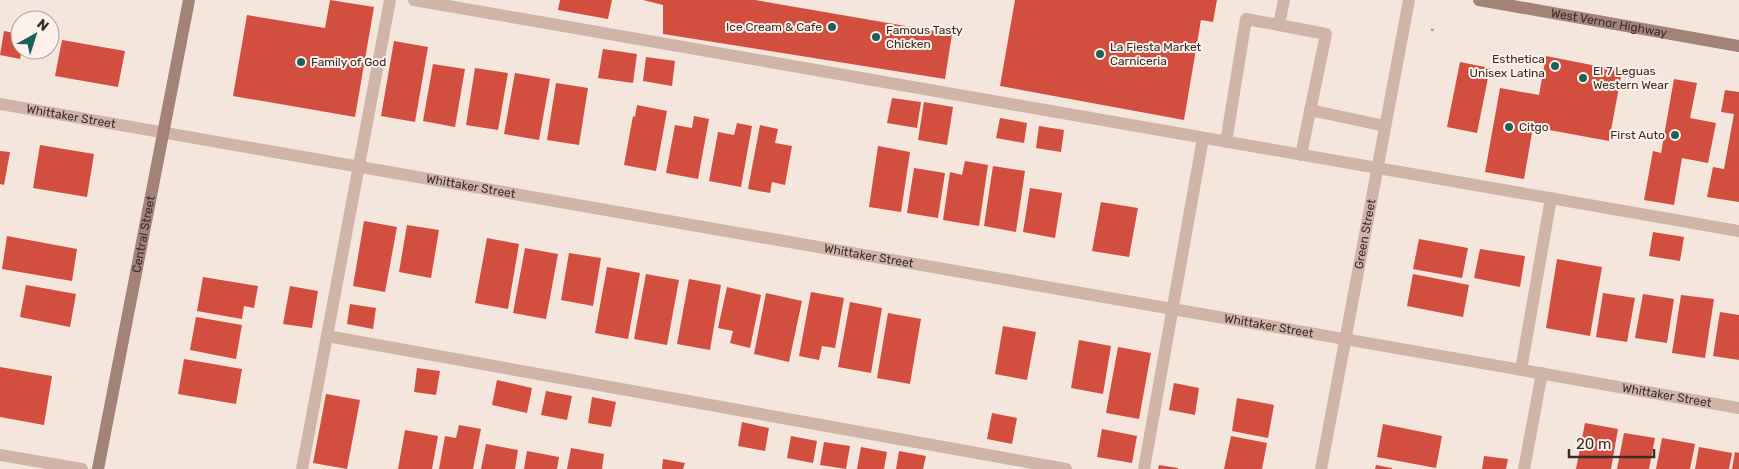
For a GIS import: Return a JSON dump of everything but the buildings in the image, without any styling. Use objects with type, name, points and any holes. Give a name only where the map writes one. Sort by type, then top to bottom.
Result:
[{"type":"street","name":"Central Street","points":[[98,469],[189,0]]},
{"type":"street","points":[[302,469],[390,0]]},
{"type":"street","points":[[414,0],[1739,231]]},
{"type":"street","points":[[1278,25],[1284,0]]},
{"type":"street","name":"Green Street","points":[[1321,469],[1409,0]]},
{"type":"street","name":"West Vernor Highway","points":[[1479,0],[1739,46]]},
{"type":"street","points":[[1226,142],[1246,19],[1326,34],[1301,155]]},
{"type":"street","name":"Whittaker Street","points":[[0,104],[1739,408]]},
{"type":"street","points":[[1310,110],[1385,126]]},
{"type":"street","points":[[1144,469],[1203,138]]},
{"type":"street","points":[[1521,370],[1551,198]]},
{"type":"street","points":[[327,336],[1066,469]]},
{"type":"street","points":[[1524,469],[1542,373]]},
{"type":"street","points":[[0,455],[82,469]]},
{"type":"path","points":[[1432,31],[1433,27]]},
{"type":"place","name":"Ice Cream & Cafe","points":[[832,27]]},
{"type":"place","name":"Famous Tasty Chicken","points":[[876,37]]},
{"type":"place","name":"La Fiesta Market Carniceria","points":[[1100,54]]},
{"type":"place","name":"Family of God","points":[[301,62]]},
{"type":"place","name":"Esthetica Unisex Latina","points":[[1555,66]]},
{"type":"place","name":"El 7 Leguas Western Wear","points":[[1583,78]]},
{"type":"place","name":"Citgo","points":[[1509,127]]},
{"type":"place","name":"First Auto","points":[[1675,135]]}]
